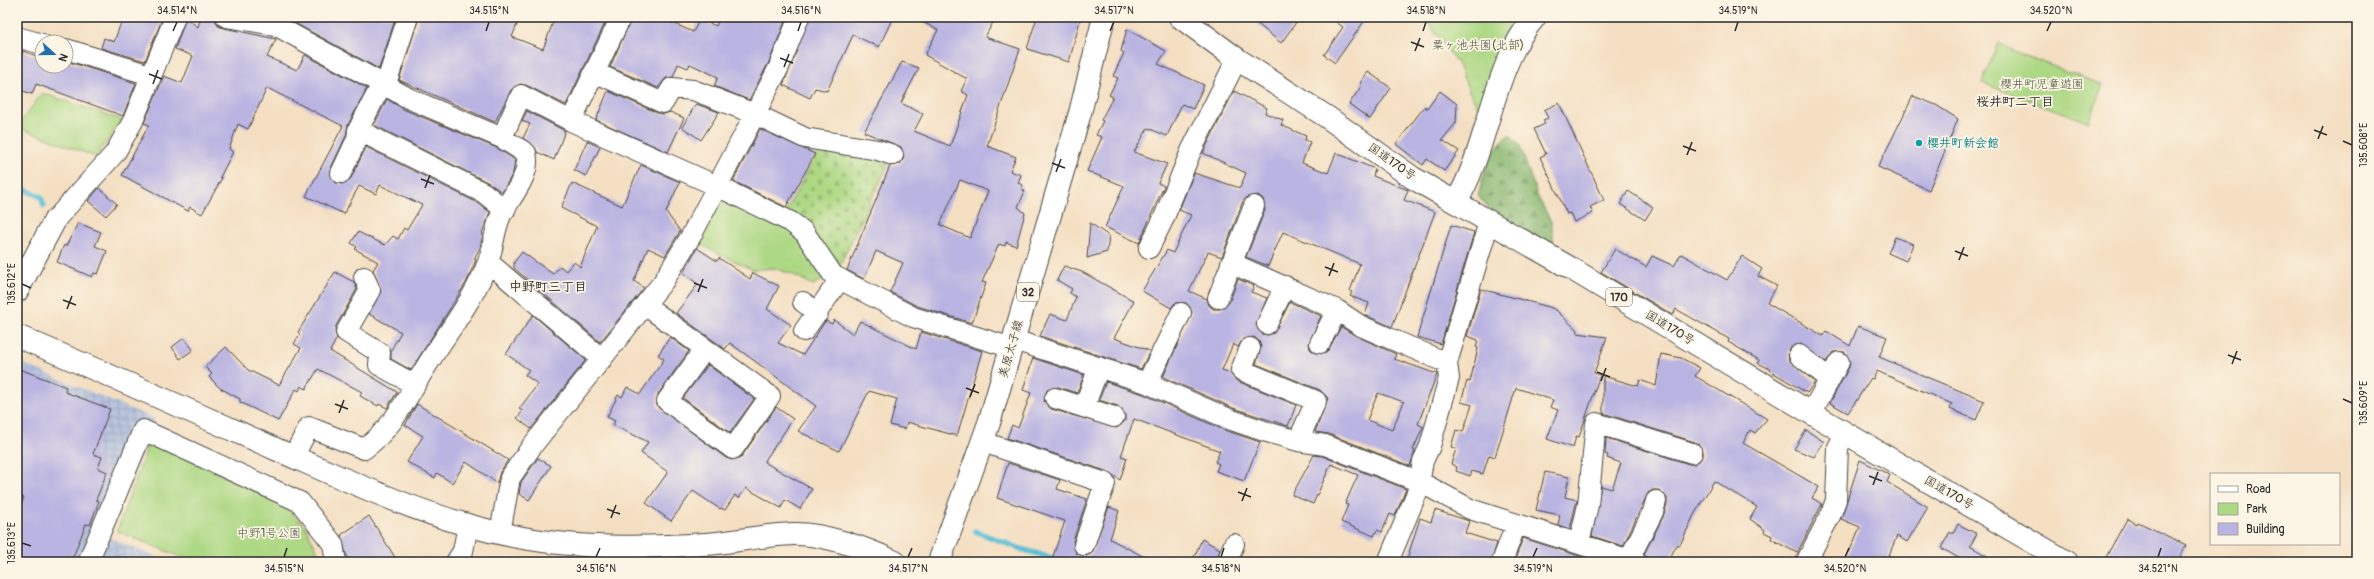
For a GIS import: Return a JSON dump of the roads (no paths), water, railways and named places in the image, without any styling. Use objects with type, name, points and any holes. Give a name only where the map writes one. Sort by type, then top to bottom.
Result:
[{"type":"main road","name":"美原太子線","points":[[939,562],[983,442],[1013,344],[1080,113],[1104,17]]},
{"type":"main road","name":"国道170号","points":[[1180,17],[1237,59],[1327,117],[1413,178],[1572,268],[1811,413],[2067,562]]},
{"type":"main road","points":[[1456,202],[1482,141],[1514,51],[1535,17]]},
{"type":"main road","points":[[17,291],[55,220]]},
{"type":"main road","points":[[17,336],[293,457],[413,506],[468,525],[500,533],[559,543],[653,547],[708,544],[795,534],[840,541],[895,562]]},
{"type":"street","points":[[55,220],[115,153],[133,121],[174,17]]},
{"type":"street","points":[[226,17],[234,20],[249,18],[275,25],[384,83],[410,99],[502,138],[526,152],[528,162],[514,196],[505,210],[494,234],[488,262],[459,319],[415,385],[398,414],[378,439],[364,449],[309,427],[293,457]]},
{"type":"street","points":[[341,173],[357,139],[358,130],[384,83],[408,17]]},
{"type":"street","points":[[570,121],[621,17]]},
{"type":"street","points":[[500,533],[510,478],[532,446],[645,305],[675,262],[718,186],[755,114],[779,66],[799,17]]},
{"type":"street","points":[[17,37],[34,42]]},
{"type":"street","points":[[74,52],[150,76]]},
{"type":"street","points":[[1149,248],[1163,220],[1190,151],[1237,59]]},
{"type":"street","points":[[594,72],[664,103],[672,88],[693,90],[755,114],[806,138],[878,150],[893,155]]},
{"type":"street","points":[[502,138],[521,95],[570,121],[718,186],[791,222],[804,232],[833,275],[913,317],[1099,367],[1147,383],[1229,419],[1298,441],[1325,445],[1420,482],[1470,509],[1516,524],[1633,560],[1653,512],[1656,501]]},
{"type":"street","points":[[358,130],[484,193],[505,210]]},
{"type":"street","points":[[1218,298],[1254,206]]},
{"type":"street","points":[[1388,562],[1420,482],[1423,461],[1430,446],[1449,378],[1447,362],[1489,222]]},
{"type":"street","points":[[488,262],[602,359]]},
{"type":"street","points":[[1231,263],[1338,310],[1361,326],[1447,362]]},
{"type":"street","points":[[364,277],[370,290],[346,332],[380,353],[379,365],[415,385]]},
{"type":"street","points":[[804,331],[810,308],[840,279]]},
{"type":"street","points":[[1267,324],[1285,286]]},
{"type":"street","points":[[645,305],[770,396],[733,449],[667,401],[705,349]]},
{"type":"street","points":[[1320,343],[1338,310]]},
{"type":"street","points":[[1147,383],[1181,313]]},
{"type":"street","points":[[1250,348],[1241,370],[1316,401],[1298,441]]},
{"type":"street","points":[[1799,355],[1834,370],[1811,413]]},
{"type":"street","points":[[1084,407],[1099,367]]},
{"type":"street","points":[[1055,398],[1114,417]]},
{"type":"street","points":[[1579,543],[1588,505],[1596,423],[1692,453]]},
{"type":"street","points":[[88,562],[143,430],[300,502],[333,544],[336,562]]},
{"type":"street","points":[[1806,562],[1831,514],[1836,500],[1838,447],[1846,433]]},
{"type":"street","points":[[983,442],[1105,483],[1084,545]]},
{"type":"street","points":[[1502,562],[1516,524]]},
{"type":"street","points":[[456,562],[463,551],[468,525]]},
{"type":"waterway","points":[[17,186],[41,197],[44,206]]},
{"type":"waterway","points":[[975,531],[1021,549],[1066,562]]},
{"type":"place","name":"櫻井町新会館","points":[[1919,143]]},
{"type":"district","name":"桜井町二丁目","points":[[2015,102]]},
{"type":"district","name":"中野町三丁目","points":[[548,287]]},
{"type":"park label","name":"粟ヶ池共園(北部)","points":[[1478,45]]},
{"type":"park label","name":"櫻井町児童遊園","points":[[2042,84]]},
{"type":"park label","name":"中野1号公園","points":[[269,533]]}]
